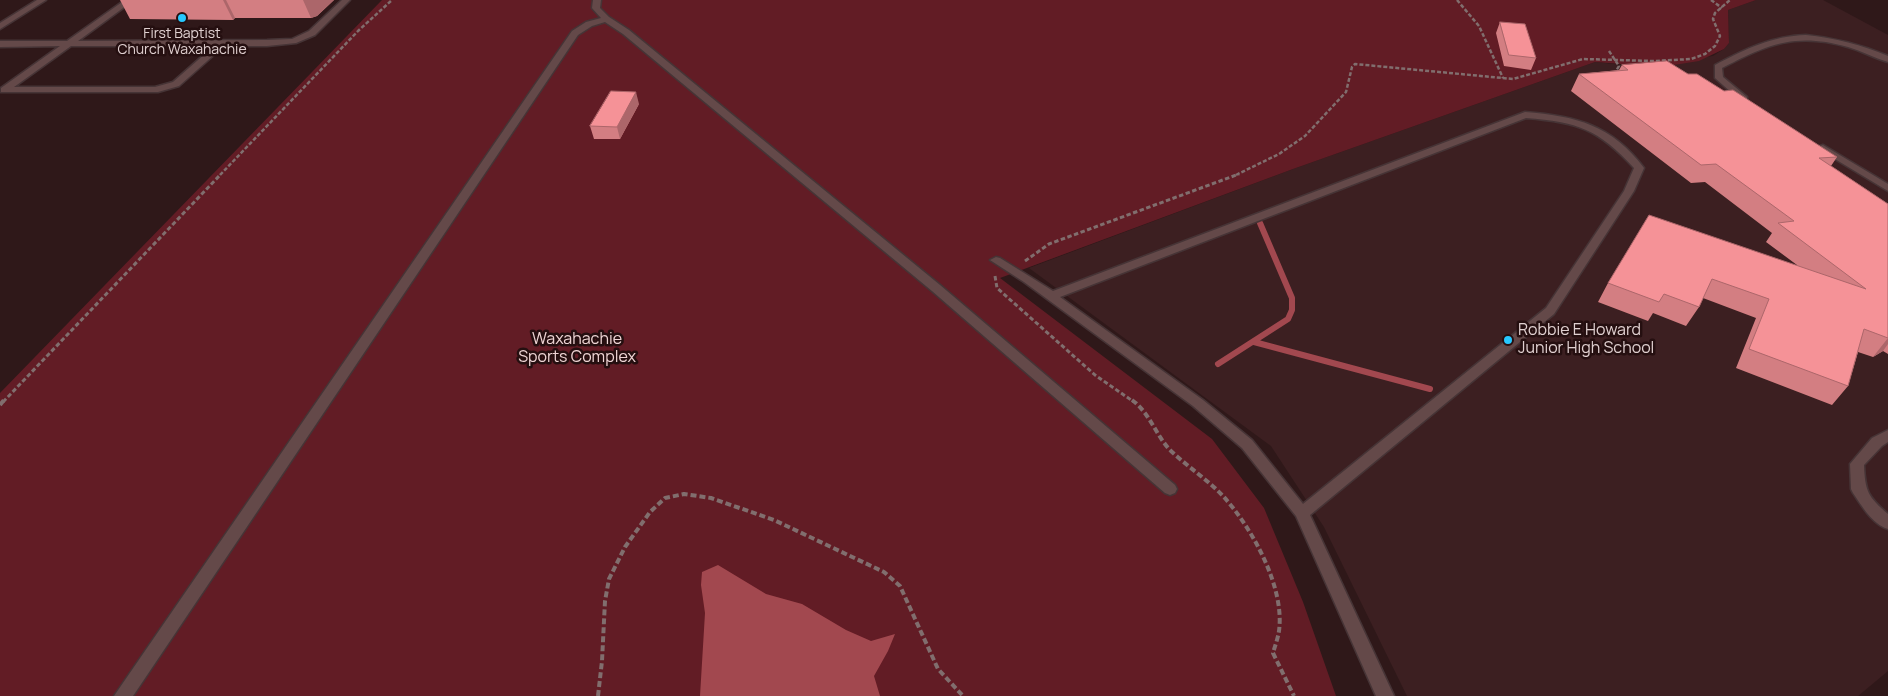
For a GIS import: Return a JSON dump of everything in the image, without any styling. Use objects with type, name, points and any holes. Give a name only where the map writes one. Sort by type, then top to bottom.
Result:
[{"type":"lane","points":[[0,27],[42,0]]},
{"type":"lane","points":[[3,91],[130,0]]},
{"type":"lane","points":[[0,44],[221,44],[267,43],[293,40],[312,33],[346,0]]},
{"type":"lane","points":[[597,0],[596,8],[606,19],[626,32],[936,288],[1170,489]]},
{"type":"lane","points":[[123,696],[575,33],[589,24],[606,19]]},
{"type":"lane","points":[[1750,102],[1734,92],[1719,78],[1718,67],[1777,40],[1803,38],[1834,42],[1870,51],[1888,59]]},
{"type":"lane","points":[[3,91],[155,90],[176,84],[221,44]]},
{"type":"lane","points":[[1052,296],[1525,115],[1559,117],[1592,127],[1619,145],[1639,168],[1629,191],[1550,311],[1302,513]]},
{"type":"lane","points":[[1816,144],[1888,188]]},
{"type":"lane","points":[[996,260],[1052,296],[1198,403],[1248,444],[1302,513],[1385,696]]},
{"type":"lane","points":[[1888,435],[1878,442],[1857,464],[1858,488],[1874,511],[1888,523]]},
{"type":"path","points":[[0,405],[358,31],[392,0]]},
{"type":"path","points":[[1457,0],[1479,26],[1504,78]]},
{"type":"path","points":[[1711,0],[1722,8]]},
{"type":"path","points":[[994,277],[1028,260],[1049,244],[1244,172],[1279,154],[1305,136],[1342,97],[1346,92],[1354,64],[1513,78],[1537,74],[1585,59],[1666,61],[1699,57],[1715,47],[1720,36],[1713,19],[1715,13],[1730,0]]},
{"type":"path","points":[[1609,51],[1619,66],[1614,74]]},
{"type":"path","points":[[598,696],[608,580],[628,543],[650,511],[665,498],[686,494],[714,498],[767,517],[884,572],[900,586],[938,669],[963,696]]},
{"type":"shaded area","name":"Robbie E Howard Junior High School","points":[[1756,0],[1823,0],[1888,35],[1888,671],[1858,696],[1407,696],[1324,527],[1271,446],[1029,268],[1293,169],[1595,62],[1642,67],[1713,56],[1724,49],[1729,43],[1728,10]]},
{"type":"shaded area","points":[[718,565],[766,594],[802,604],[846,630],[871,641],[895,634],[874,676],[880,696],[700,696],[705,613],[701,585],[702,572]]},
{"type":"green space","name":"Waxahachie Sports Complex","points":[[382,0],[1756,0],[1728,10],[1729,43],[1724,49],[1699,61],[1661,67],[1595,62],[1293,169],[1000,278],[1212,439],[1264,508],[1303,602],[1336,696],[0,696],[0,393]]},
{"type":"building","points":[[1500,22],[1525,24],[1536,58],[1509,55]]},
{"type":"building","points":[[1667,61],[1688,74],[1697,74],[1724,91],[1733,90],[1837,157],[1819,158],[1888,204],[1888,338],[1864,329],[1848,386],[1749,349],[1769,299],[1712,279],[1699,307],[1664,294],[1659,302],[1608,283],[1649,215],[1866,289],[1778,223],[1794,221],[1716,164],[1701,165],[1579,74],[1628,70],[1622,65]]},
{"type":"building","points":[[611,91],[636,92],[617,127],[590,126]]},
{"type":"waterway","points":[[1218,364],[1288,319],[1292,310],[1292,298],[1260,223]]},
{"type":"waterway","points":[[1254,342],[1430,389]]},
{"type":"place","name":"First Baptist Church Waxahachie","points":[[182,18]]},
{"type":"place","name":"Robbie E Howard Junior High School","points":[[1508,340]]}]
